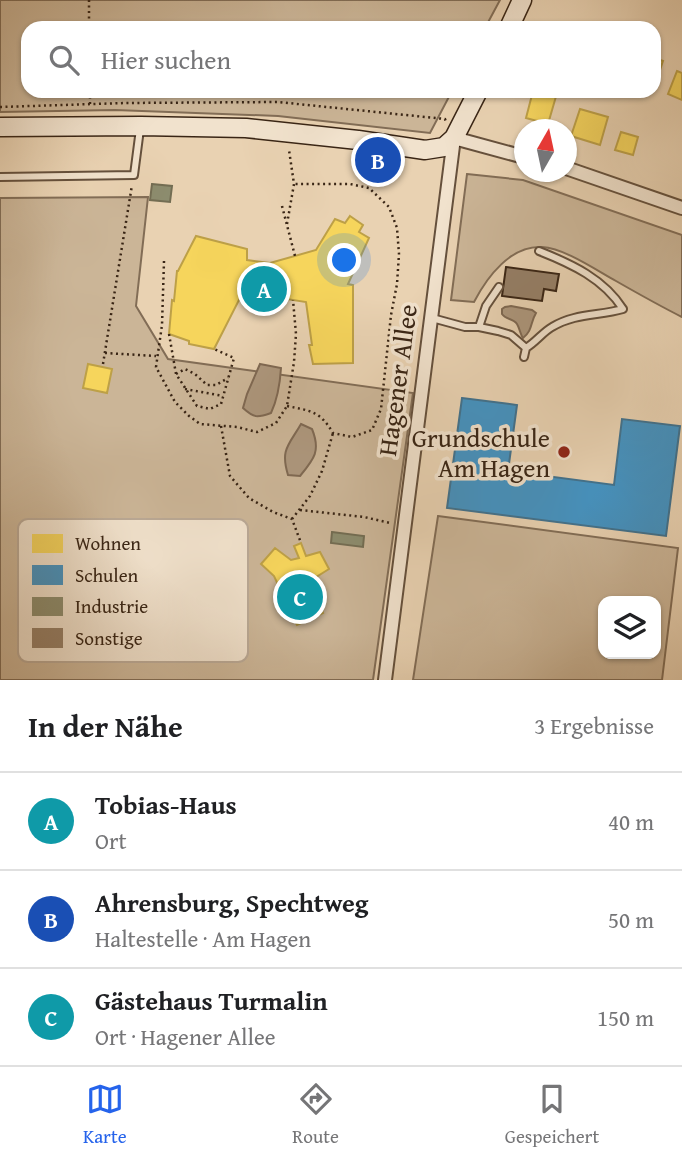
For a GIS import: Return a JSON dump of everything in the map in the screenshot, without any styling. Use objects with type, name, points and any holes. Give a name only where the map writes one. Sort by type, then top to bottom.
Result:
[{"type":"street","points":[[512,21],[523,0]]},
{"type":"street","name":"Hagener Allee","points":[[385,680],[454,138],[474,98]]},
{"type":"street","points":[[0,127],[246,128],[425,150],[444,147],[454,138],[514,153]]},
{"type":"street","points":[[577,172],[682,208]]},
{"type":"lane","points":[[0,177],[134,175],[141,126]]},
{"type":"lane","points":[[524,357],[526,348],[551,327],[574,317],[622,310],[608,289],[589,275],[539,251]]},
{"type":"lane","points":[[479,327],[486,306],[499,287]]},
{"type":"lane","points":[[432,318],[510,335],[526,348]]},
{"type":"path","points":[[89,0],[89,21]]},
{"type":"path","points":[[90,98],[90,104]]},
{"type":"path","points":[[0,107],[278,103],[444,119],[454,138]]},
{"type":"path","points":[[287,224],[293,184],[289,133]]},
{"type":"path","points":[[103,364],[134,175]]},
{"type":"path","points":[[293,184],[350,184],[369,188],[389,206],[397,228],[397,284],[387,343],[381,409],[372,430],[352,437],[333,433]]},
{"type":"path","points":[[282,206],[295,256]]},
{"type":"path","points":[[164,261],[162,325],[156,367],[174,402],[201,424],[257,432],[276,423],[287,405],[294,362],[296,334],[293,300]]},
{"type":"path","points":[[169,334],[176,374],[197,406],[210,409],[220,404],[234,358],[214,349]]},
{"type":"path","points":[[105,353],[156,356]]},
{"type":"path","points":[[176,374],[185,369],[207,385],[216,385],[228,378]]},
{"type":"path","points":[[185,389],[223,396]]},
{"type":"path","points":[[287,405],[324,418],[333,433],[322,471],[310,496],[292,519]]},
{"type":"path","points":[[221,426],[230,476],[249,498],[292,519],[301,543]]},
{"type":"path","points":[[300,510],[364,517],[404,527]]},
{"type":"shaded area","points":[[0,0],[500,0],[489,21],[21,21],[21,98],[448,98],[430,133],[278,116],[115,110],[0,112]]},
{"type":"shaded area","points":[[467,174],[529,182],[682,235],[682,317],[580,260],[542,247],[520,251],[501,264],[474,302],[451,300]]},
{"type":"shaded area","points":[[148,197],[136,306],[168,359],[413,393],[373,680],[0,680],[0,198]]},
{"type":"shaded area","points":[[511,306],[536,313],[523,338],[515,322],[502,314],[502,309]]},
{"type":"shaded area","points":[[260,364],[281,368],[281,374],[271,413],[256,416],[243,408]]},
{"type":"shaded area","points":[[301,424],[312,429],[316,443],[315,454],[300,476],[288,475],[285,453]]},
{"type":"shaded area","points":[[438,516],[678,548],[662,680],[413,680]]},
{"type":"building: Wohnen","points":[[677,71],[682,73],[682,100],[668,94]]},
{"type":"building: Wohnen","points":[[531,98],[556,98],[549,119],[526,118]]},
{"type":"building: Wohnen","points":[[580,109],[608,117],[600,145],[577,138],[577,119]]},
{"type":"building: Wohnen","points":[[621,132],[638,137],[633,155],[615,150]]},
{"type":"building: Wohnen","points":[[350,216],[363,225],[359,232],[369,238],[348,284],[353,285],[353,363],[313,364],[306,302],[243,292],[214,349],[189,344],[189,341],[169,334],[177,271],[196,236],[247,249],[247,260],[270,263],[316,250],[335,219],[345,223]]},
{"type":"building: Wohnen","points":[[88,364],[112,369],[107,393],[83,388]]},
{"type":"building: Wohnen","points":[[301,543],[306,556],[320,552],[329,569],[310,581],[323,613],[297,625],[274,576],[261,564],[275,548],[291,560],[299,558],[294,546]]},
{"type":"building: Schulen","points":[[462,398],[517,405],[508,471],[614,485],[622,419],[680,426],[666,536],[447,508]]},
{"type":"building: Industrie","points":[[152,184],[172,186],[170,202],[150,200]]},
{"type":"building: Industrie","points":[[332,532],[364,536],[363,547],[331,543]]},
{"type":"building: Sonstige","points":[[506,267],[559,274],[556,291],[544,289],[542,301],[502,296]]},
{"type":"place","name":"Ahrensburg, Spechtweg","points":[[378,160]]},
{"type":"place","name":"Tobias-Haus","points":[[264,289]]},
{"type":"place","name":"Grundschule Am Hagen","points":[[564,452]]},
{"type":"place","name":"Gästehaus Turmalin","points":[[300,597]]}]
